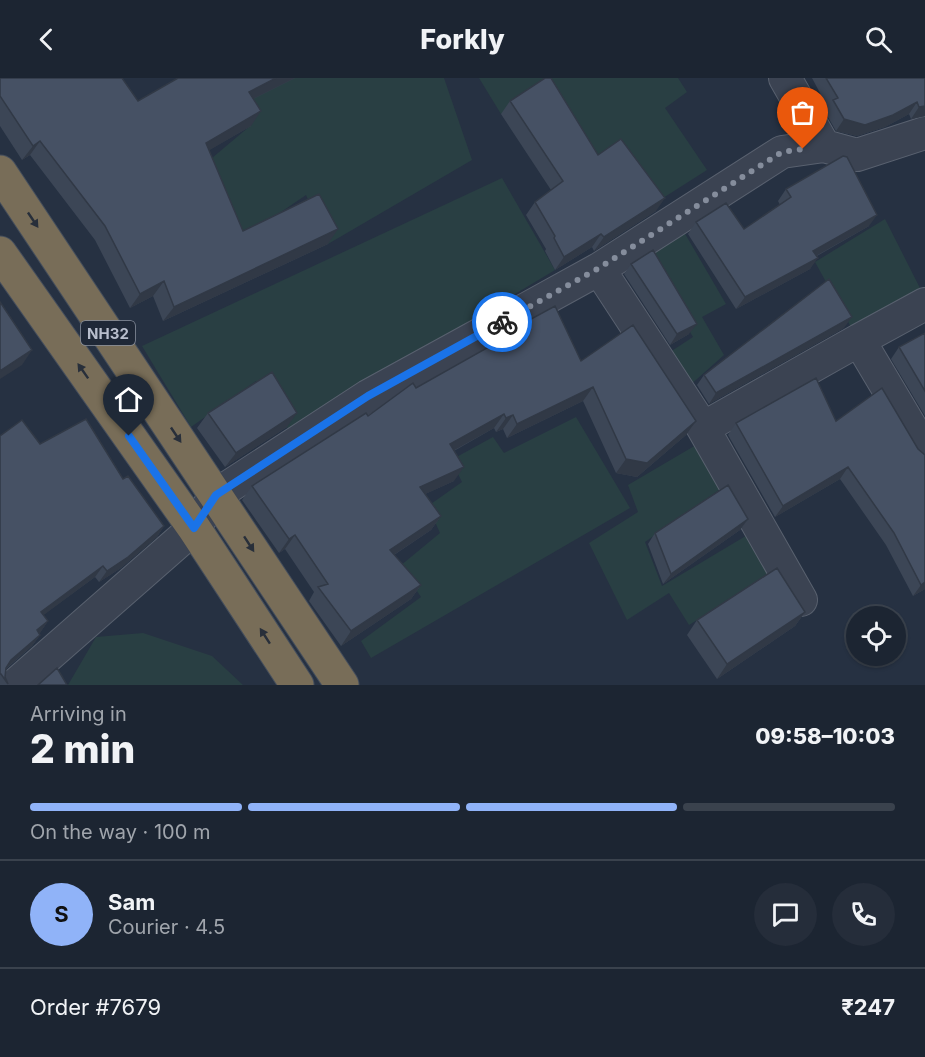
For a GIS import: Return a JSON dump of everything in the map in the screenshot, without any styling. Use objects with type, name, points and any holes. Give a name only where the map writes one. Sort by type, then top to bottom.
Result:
[{"type":"highway","name":"NH32","points":[[0,172],[342,685]]},
{"type":"highway","name":"NH32","points":[[0,253],[194,528],[297,685]]},
{"type":"street","points":[[784,78],[825,146]]},
{"type":"street","points":[[15,685],[194,528],[216,495],[368,396],[599,268],[782,152],[825,146],[857,155],[925,133]]},
{"type":"street","points":[[599,268],[703,428],[801,600]]},
{"type":"street","points":[[703,428],[925,304]]},
{"type":"street","points":[[859,340],[925,451]]},
{"type":"green space","points":[[222,78],[444,78],[472,160],[328,244],[306,195],[233,245],[199,169],[250,126]]},
{"type":"green space","points":[[479,78],[678,78],[687,92],[665,108],[707,170],[652,205],[589,168],[540,89],[501,114]]},
{"type":"green space","points":[[502,178],[555,270],[289,430],[256,381],[191,427],[142,346]]},
{"type":"green space","points":[[885,219],[922,292],[852,329],[815,262]]},
{"type":"green space","points":[[684,232],[726,304],[702,317],[724,355],[688,387],[667,354],[693,337],[646,257]]},
{"type":"green space","points":[[576,417],[630,508],[371,658],[361,641],[421,597],[400,566],[440,533],[428,506],[462,482],[451,460],[493,437],[504,453]]},
{"type":"green space","points":[[696,445],[722,488],[645,542],[662,586],[749,534],[772,574],[689,625],[669,593],[627,620],[589,543],[638,512],[628,485]]},
{"type":"green space","points":[[143,633],[212,656],[243,685],[68,685],[96,637]]},
{"type":"building","points":[[0,78],[122,78],[138,101],[178,78],[276,78],[249,92],[261,111],[206,143],[243,231],[319,194],[338,229],[174,307],[164,281],[140,294],[105,226],[40,141],[33,146],[0,96]]},
{"type":"building","points":[[545,78],[551,78],[598,155],[621,139],[665,198],[604,237],[601,234],[564,257],[555,236],[535,202],[563,181],[510,101]]},
{"type":"building","points":[[826,78],[925,78],[925,106],[919,107],[917,102],[893,115],[865,125],[844,119],[833,100],[838,98]]},
{"type":"building","points":[[843,156],[847,157],[877,215],[813,251],[818,258],[745,297],[696,222],[726,203],[744,229],[791,197],[786,189]]},
{"type":"building","points":[[653,250],[697,324],[677,334],[631,264]]},
{"type":"building","points":[[829,279],[852,317],[716,393],[704,375]]},
{"type":"building","points":[[0,302],[32,350],[0,371]]},
{"type":"building","points":[[555,306],[581,361],[633,325],[696,421],[647,463],[626,459],[593,387],[517,424],[513,415],[506,418],[504,414],[450,444],[464,467],[420,487],[441,516],[390,550],[421,585],[351,631],[318,587],[328,584],[295,535],[289,539],[252,486],[366,413],[368,416],[413,383],[416,388],[503,339],[502,335]]},
{"type":"building","points":[[925,333],[925,391],[899,347]]},
{"type":"building","points":[[272,372],[297,413],[236,453],[208,413]]},
{"type":"building","points":[[816,378],[836,421],[882,388],[918,449],[925,455],[925,582],[921,585],[894,533],[848,467],[783,506],[736,423]]},
{"type":"building","points":[[86,419],[123,479],[128,476],[164,526],[128,557],[107,571],[103,566],[41,612],[48,621],[37,630],[40,635],[11,660],[6,668],[5,677],[8,684],[0,674],[0,436],[22,420],[40,444]]},
{"type":"building","points":[[728,485],[748,519],[671,574],[655,533]]},
{"type":"building","points":[[777,568],[805,612],[727,664],[697,620]]},
{"type":"building","points":[[57,668],[67,685],[38,685]]},
{"type":"way so far","points":[[502,322],[599,268],[782,152],[803,149]]},
{"type":"route","points":[[129,436],[194,528],[216,495],[368,396],[502,322]]}]
